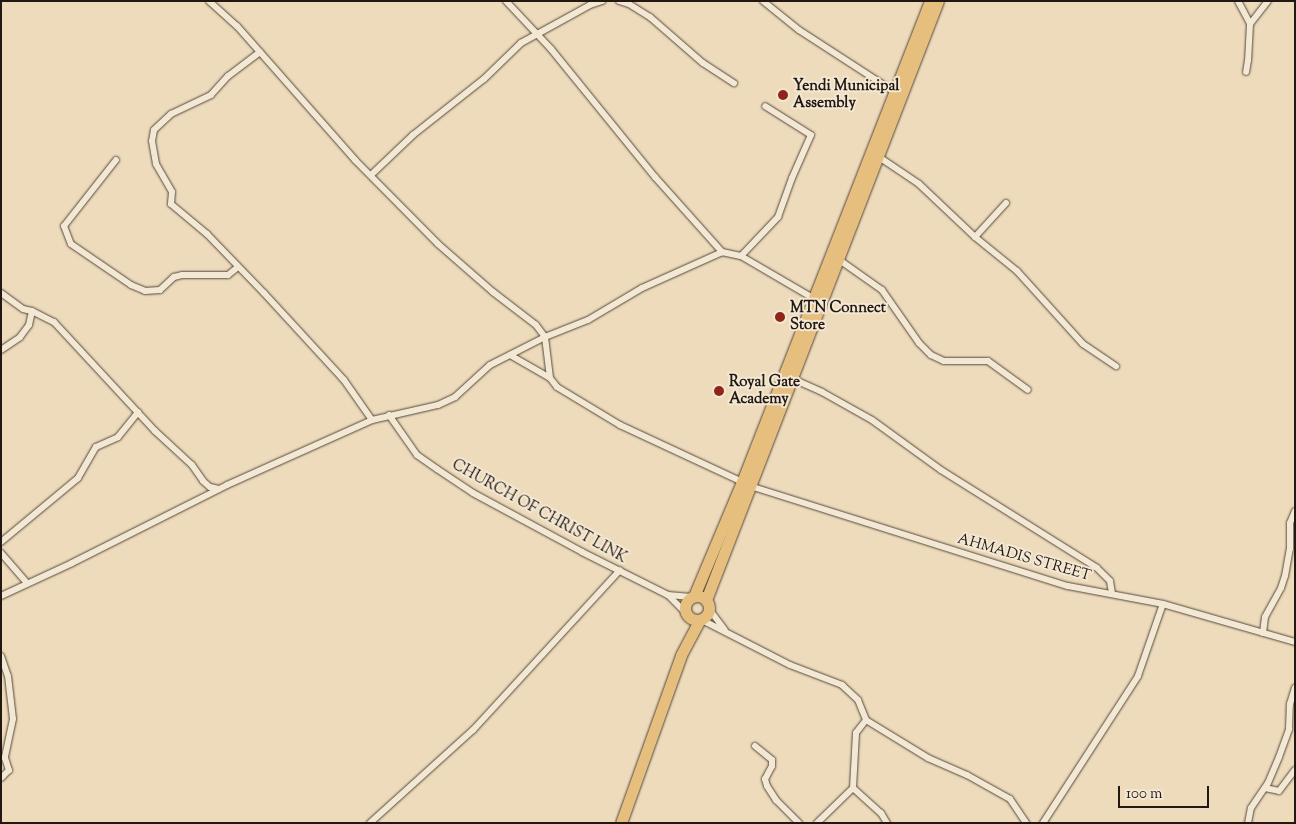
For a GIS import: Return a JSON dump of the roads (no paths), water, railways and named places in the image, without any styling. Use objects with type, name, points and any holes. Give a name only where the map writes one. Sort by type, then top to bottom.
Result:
[{"type":"highway","points":[[681,655],[686,614],[685,604],[693,597],[746,484],[792,379],[878,157],[930,1]]},
{"type":"highway","points":[[621,823],[681,655],[700,620],[707,616],[708,605],[746,484],[813,298],[938,1]]},
{"type":"highway","points":[[693,597],[708,605]]},
{"type":"highway","points":[[686,614],[700,620]]},
{"type":"street","points":[[209,1],[237,26],[355,160],[438,244],[493,292],[536,324],[545,337],[550,378]]},
{"type":"street","points":[[506,1],[722,252]]},
{"type":"street","points":[[371,175],[413,135],[450,104],[470,92],[520,43],[535,33],[590,5],[602,1]]},
{"type":"street","points":[[620,1],[629,4],[650,17],[703,63],[734,83]]},
{"type":"street","points":[[763,1],[806,35],[898,94]]},
{"type":"street","points":[[1238,1],[1244,17],[1250,24]]},
{"type":"street","points":[[1246,72],[1250,24],[1268,1]]},
{"type":"street","points":[[260,52],[228,76],[211,94],[171,114],[154,130],[152,141],[156,164],[172,192],[171,204],[207,234],[344,380],[372,420]]},
{"type":"street","points":[[741,256],[778,217],[811,134],[765,106]]},
{"type":"street","points":[[878,157],[919,184],[975,237],[1017,271],[1083,344],[1116,366]]},
{"type":"street","points":[[116,160],[64,226],[71,244],[130,285],[145,291],[160,290],[174,277],[182,275],[228,275],[238,267]]},
{"type":"street","points":[[975,237],[1006,204]]},
{"type":"street","points":[[1,596],[72,563],[219,489],[372,420],[438,406],[455,397],[490,364],[545,337],[588,320],[642,288],[722,252],[741,256],[813,298]]},
{"type":"street","points":[[838,259],[882,290],[919,343],[931,355],[944,361],[988,361],[1028,390]]},
{"type":"street","points":[[1,294],[23,309],[32,311],[54,322],[69,335],[138,412],[192,464],[203,481],[210,488],[219,489]]},
{"type":"street","points":[[1,350],[20,337],[29,324],[32,311]]},
{"type":"street","name":"AHMADIS STREET","points":[[510,355],[550,378],[557,387],[620,425],[746,484],[1068,586],[1164,604],[1295,642]]},
{"type":"street","points":[[792,379],[822,392],[872,420],[941,470],[1097,568],[1110,582],[1112,594]]},
{"type":"street","points":[[1,542],[78,478],[96,447],[118,437],[138,412]]},
{"type":"street","name":"CHURCH OF CHRIST LINK","points":[[389,416],[417,455],[436,469],[481,497],[582,552],[668,595],[686,614]]},
{"type":"street","points":[[1263,633],[1265,617],[1282,588],[1290,549],[1290,523],[1295,511]]},
{"type":"street","points":[[1,553],[27,583]]},
{"type":"street","points":[[370,823],[473,730],[620,570]]},
{"type":"street","name":"CHURCH OF CHRIST LINK","points":[[668,595],[693,597]]},
{"type":"street","points":[[1043,823],[1138,676],[1164,604]]},
{"type":"street","points":[[708,605],[726,630]]},
{"type":"street","points":[[700,620],[726,630],[790,665],[842,685],[858,700],[866,720],[928,758],[967,775],[1010,799],[1026,823]]},
{"type":"street","points":[[1,656],[8,676],[13,719],[5,758],[9,770],[1,778]]},
{"type":"street","points":[[1248,823],[1251,808],[1265,788],[1289,729],[1290,704],[1295,688]]},
{"type":"street","points":[[817,823],[853,788],[856,733],[866,720]]},
{"type":"street","points":[[755,746],[772,760],[772,766],[765,778],[767,786],[776,800],[799,823]]},
{"type":"street","points":[[1265,788],[1279,791],[1295,770]]},
{"type":"street","points":[[853,788],[881,813],[887,823]]},
{"type":"place","name":"Yendi Municipal Assembly","points":[[783,95]]},
{"type":"place","name":"MTN Connect Store","points":[[780,317]]},
{"type":"place","name":"Royal Gate Academy","points":[[719,391]]}]
